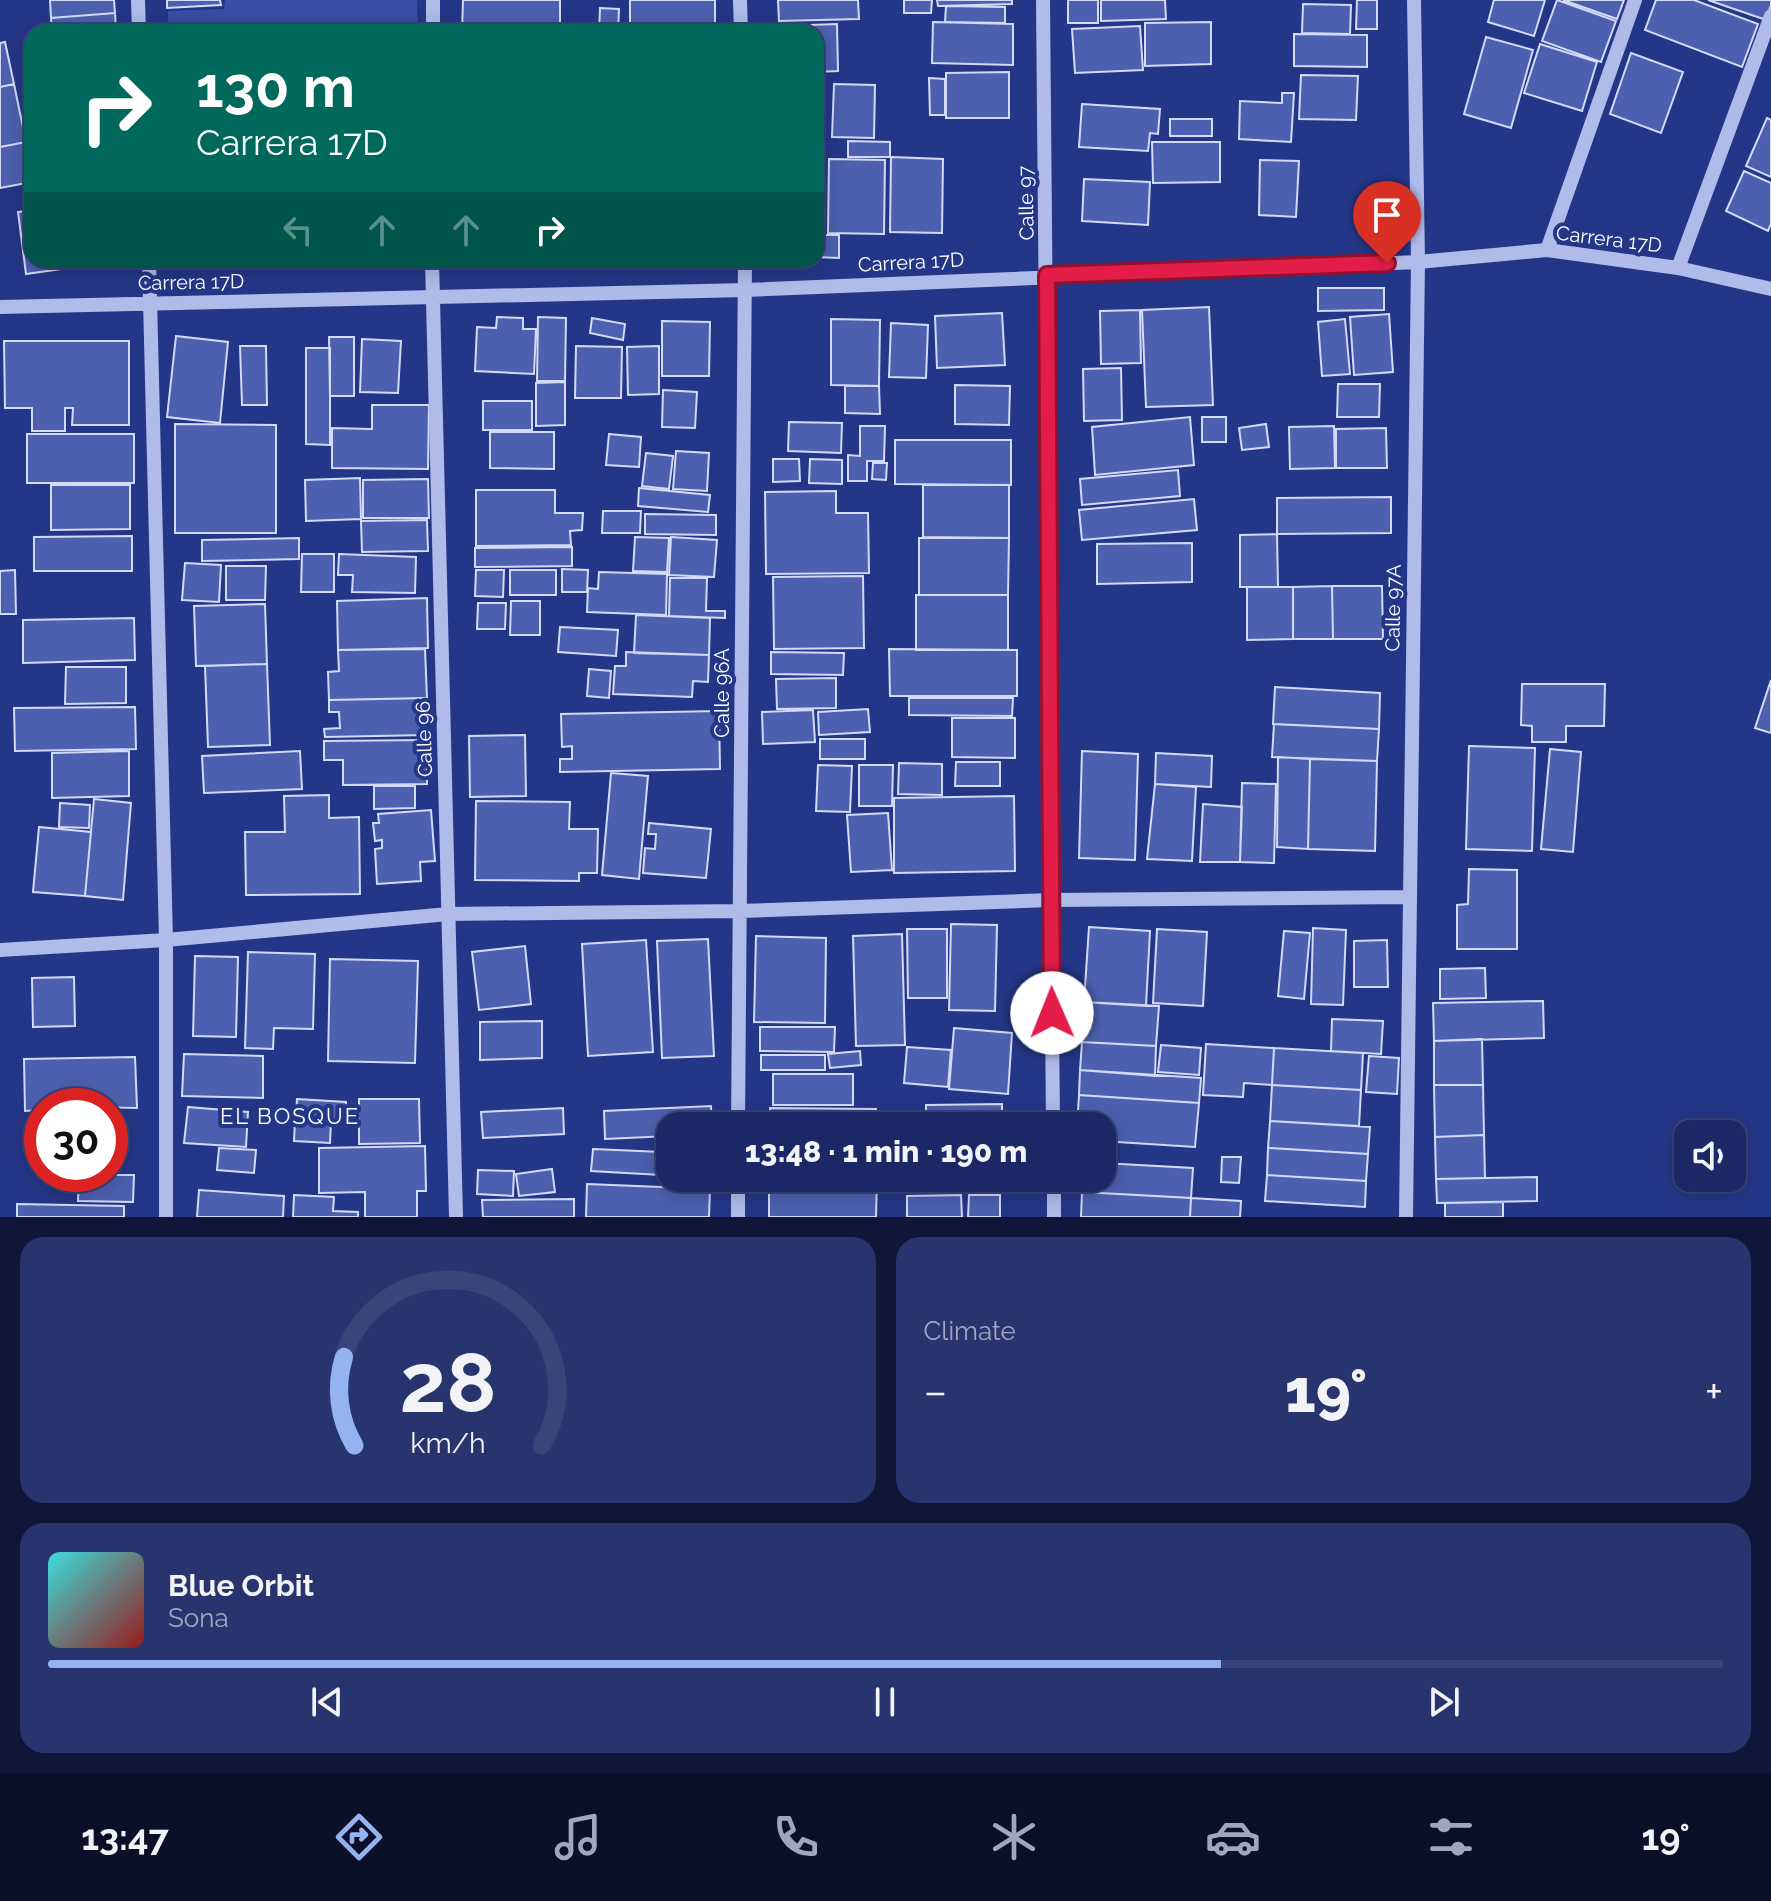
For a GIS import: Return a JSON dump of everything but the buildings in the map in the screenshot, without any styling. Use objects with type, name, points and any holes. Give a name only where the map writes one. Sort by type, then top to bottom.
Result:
[{"type":"street","points":[[138,0],[139,24]]},
{"type":"street","points":[[433,0],[433,24]]},
{"type":"street","points":[[740,0],[741,24]]},
{"type":"street","name":"Calle 97","points":[[1043,0],[1053,1112]]},
{"type":"street","name":"Calle 97A","points":[[1406,1217],[1418,262],[1414,0]]},
{"type":"street","points":[[1547,250],[1635,0]]},
{"type":"street","points":[[1678,268],[1771,16]]},
{"type":"street","name":"Carrera 17D","points":[[0,307],[745,290],[1047,275],[1418,262],[1547,250],[1678,268],[1771,289]]},
{"type":"street","points":[[149,268],[166,940],[166,1217]]},
{"type":"street","name":"Calle 96","points":[[432,268],[456,1217]]},
{"type":"street","name":"Calle 96A","points":[[738,1112],[745,268]]},
{"type":"street","points":[[0,950],[166,940],[448,914],[740,911],[1050,900],[1410,897]]},
{"type":"street","points":[[738,1192],[738,1217]]},
{"type":"street","points":[[1054,1192],[1054,1217]]},
{"type":"shaded area","points":[[225,0],[417,0],[418,24],[168,24],[168,11],[224,9]]},
{"type":"district","name":"EL BOSQUE","points":[[290,1116]]},
{"type":"route","points":[[1052,1013],[1047,275],[1387,263]]}]
